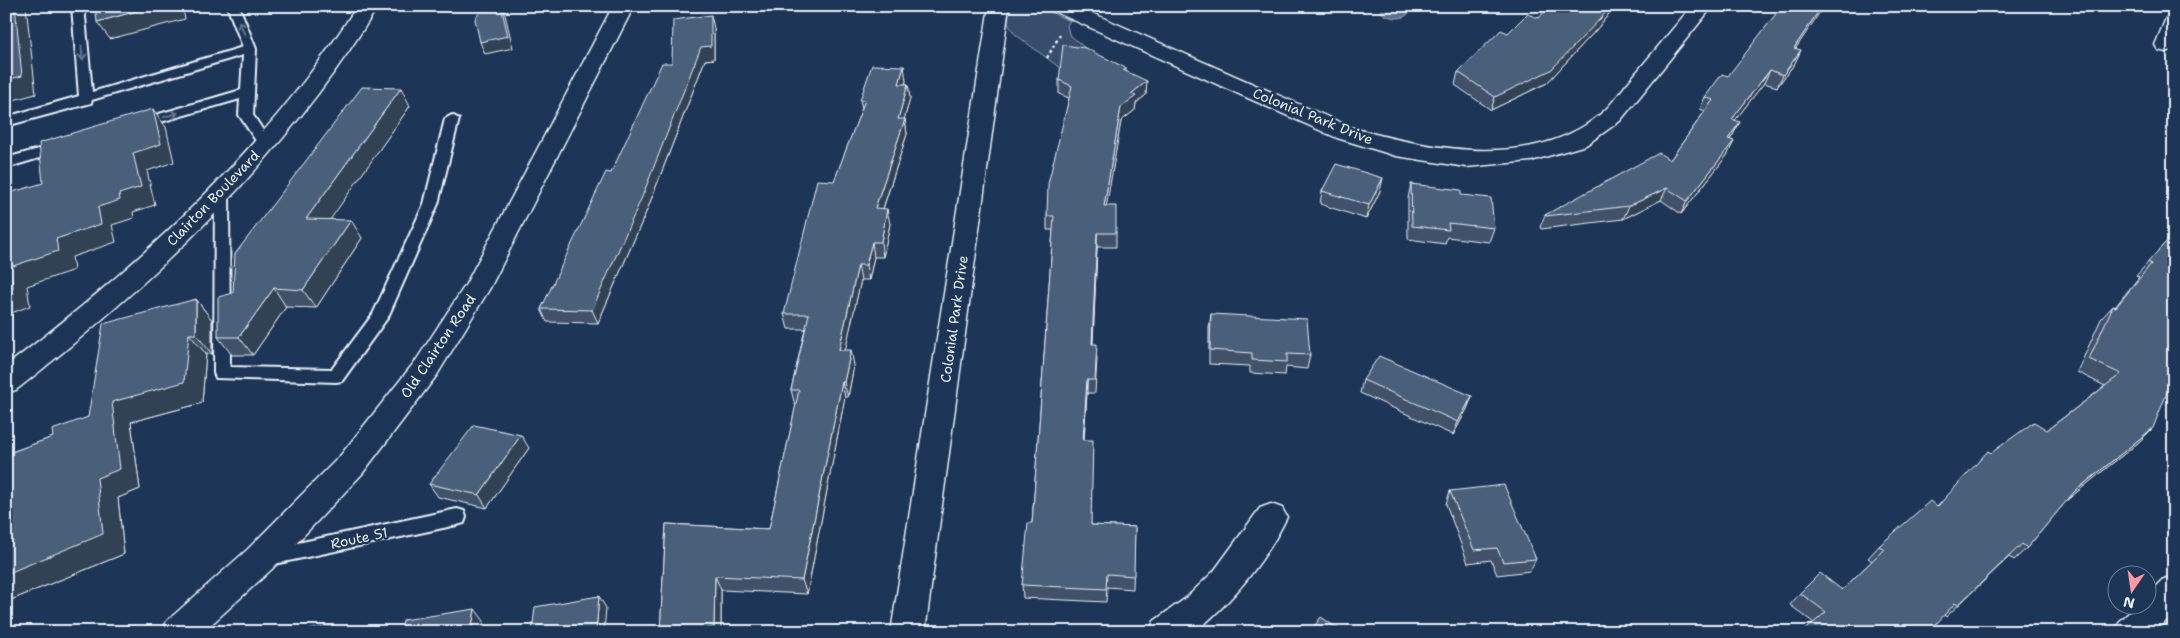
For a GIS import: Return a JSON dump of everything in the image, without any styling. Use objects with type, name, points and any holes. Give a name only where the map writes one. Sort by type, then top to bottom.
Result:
[{"type":"main road","name":"Clairton Boulevard","points":[[6,382],[58,342],[190,227],[265,144],[336,57],[368,6]]},
{"type":"main road","name":"Old Clairton Road","points":[[179,632],[260,559],[351,465],[427,366],[477,288],[624,6]]},
{"type":"main road","name":"Colonial Park Drive","points":[[908,632],[999,6]]},
{"type":"main road","name":"Colonial Park Drive","points":[[1058,6],[1345,133],[1396,148],[1466,159],[1531,153],[1578,140],[1612,116],[1703,6]]},
{"type":"main road","points":[[2166,46],[2174,23]]},
{"type":"main road","points":[[1166,632],[1182,623],[1232,575],[1271,517]]},
{"type":"main road","points":[[2132,632],[2174,590]]},
{"type":"lane","points":[[78,6],[86,100]]},
{"type":"lane","points":[[233,6],[250,49],[246,115],[265,144]]},
{"type":"lane","points":[[6,122],[86,100],[250,49]]},
{"type":"lane","points":[[127,128],[248,92]]},
{"type":"lane","points":[[222,191],[222,373],[336,376],[380,317],[431,204],[452,119]]},
{"type":"lane","points":[[6,163],[71,144]]},
{"type":"lane","name":"Route 51","points":[[260,559],[457,517]]},
{"type":"path","points":[[1047,58],[1056,39],[1065,32]]},
{"type":"shaded area","points":[[1011,6],[1036,6],[1070,21],[1067,25],[1069,34],[1092,54],[1064,71],[1013,32],[1007,18]]},
{"type":"shaded area","points":[[1380,6],[1407,6],[1410,12],[1404,17],[1392,17],[1381,12]]},
{"type":"building","points":[[6,6],[15,6],[22,76],[6,80]]},
{"type":"building","points":[[95,6],[155,6],[97,22]]},
{"type":"building","points":[[484,6],[501,6],[508,36],[480,42],[475,19]]},
{"type":"building","points":[[1549,6],[1610,6],[1602,17],[1551,70],[1495,97],[1458,72],[1501,30],[1508,33],[1527,14],[1539,18]]},
{"type":"building","points":[[1782,6],[1822,6],[1794,48],[1801,50],[1783,75],[1770,70],[1732,119],[1740,122],[1728,139],[1734,141],[1687,201],[1667,188],[1629,206],[1545,215],[1659,153],[1670,160],[1713,100],[1705,97],[1722,74],[1728,76]]},
{"type":"building","points":[[711,15],[711,46],[701,47],[642,197],[592,310],[541,309],[606,172],[611,173],[662,63],[672,63],[673,20]]},
{"type":"building","points":[[1063,45],[1085,48],[1126,68],[1123,70],[1147,81],[1131,94],[1136,96],[1121,107],[1104,206],[1116,206],[1116,233],[1097,233],[1092,344],[1097,344],[1095,380],[1087,380],[1083,440],[1093,440],[1091,525],[1135,527],[1134,576],[1107,574],[1106,589],[1022,585],[1028,523],[1032,523],[1054,216],[1047,216],[1048,184],[1072,86],[1059,80]]},
{"type":"building","points":[[872,65],[904,66],[899,84],[908,84],[898,119],[905,119],[875,208],[887,209],[881,242],[872,242],[866,265],[858,265],[839,350],[851,350],[844,382],[842,382],[802,580],[715,576],[714,627],[688,632],[660,632],[666,524],[769,529],[799,390],[791,390],[809,314],[784,314],[817,180],[834,181],[865,100],[860,100]]},
{"type":"building","points":[[362,87],[401,88],[306,219],[351,220],[303,290],[274,288],[239,337],[218,337],[218,297],[233,293],[235,254]]},
{"type":"building","points":[[153,109],[161,144],[133,153],[141,187],[119,194],[120,200],[98,207],[101,224],[56,239],[58,251],[10,267],[13,288],[6,290],[6,194],[43,183],[39,143]]},
{"type":"building","points":[[1336,164],[1383,178],[1369,205],[1322,191]]},
{"type":"building","points":[[1411,184],[1461,190],[1461,195],[1491,198],[1494,228],[1448,223],[1449,230],[1412,226]]},
{"type":"building","points":[[2174,233],[2174,375],[2153,428],[2074,492],[2027,548],[2022,544],[1958,605],[1955,603],[1929,632],[1803,632],[1826,612],[1800,593],[1820,573],[1842,590],[1884,549],[1879,546],[1930,501],[1937,507],[1988,451],[1991,453],[2034,422],[2047,430],[2121,374],[2089,359],[2113,306],[2116,307],[2151,264],[2148,262]]},
{"type":"building","points":[[196,299],[196,334],[189,334],[184,382],[112,402],[120,469],[97,478],[103,534],[6,574],[6,454],[53,437],[52,430],[88,417],[103,324]]},
{"type":"building","points":[[1211,314],[1307,319],[1310,355],[1287,354],[1287,362],[1252,360],[1252,353],[1210,350]]},
{"type":"building","points":[[1379,356],[1472,396],[1458,422],[1363,380]]},
{"type":"building","points":[[474,425],[521,435],[479,495],[429,484]]},
{"type":"building","points":[[1504,485],[1536,559],[1503,562],[1497,548],[1474,550],[1450,491]]},
{"type":"building","points":[[599,596],[596,632],[532,632],[535,607]]},
{"type":"building","points":[[475,609],[471,632],[401,632],[403,620]]},
{"type":"building","points":[[1321,617],[1343,632],[1310,632]]},
{"type":"building","points":[[331,626],[330,632],[294,632]]}]
